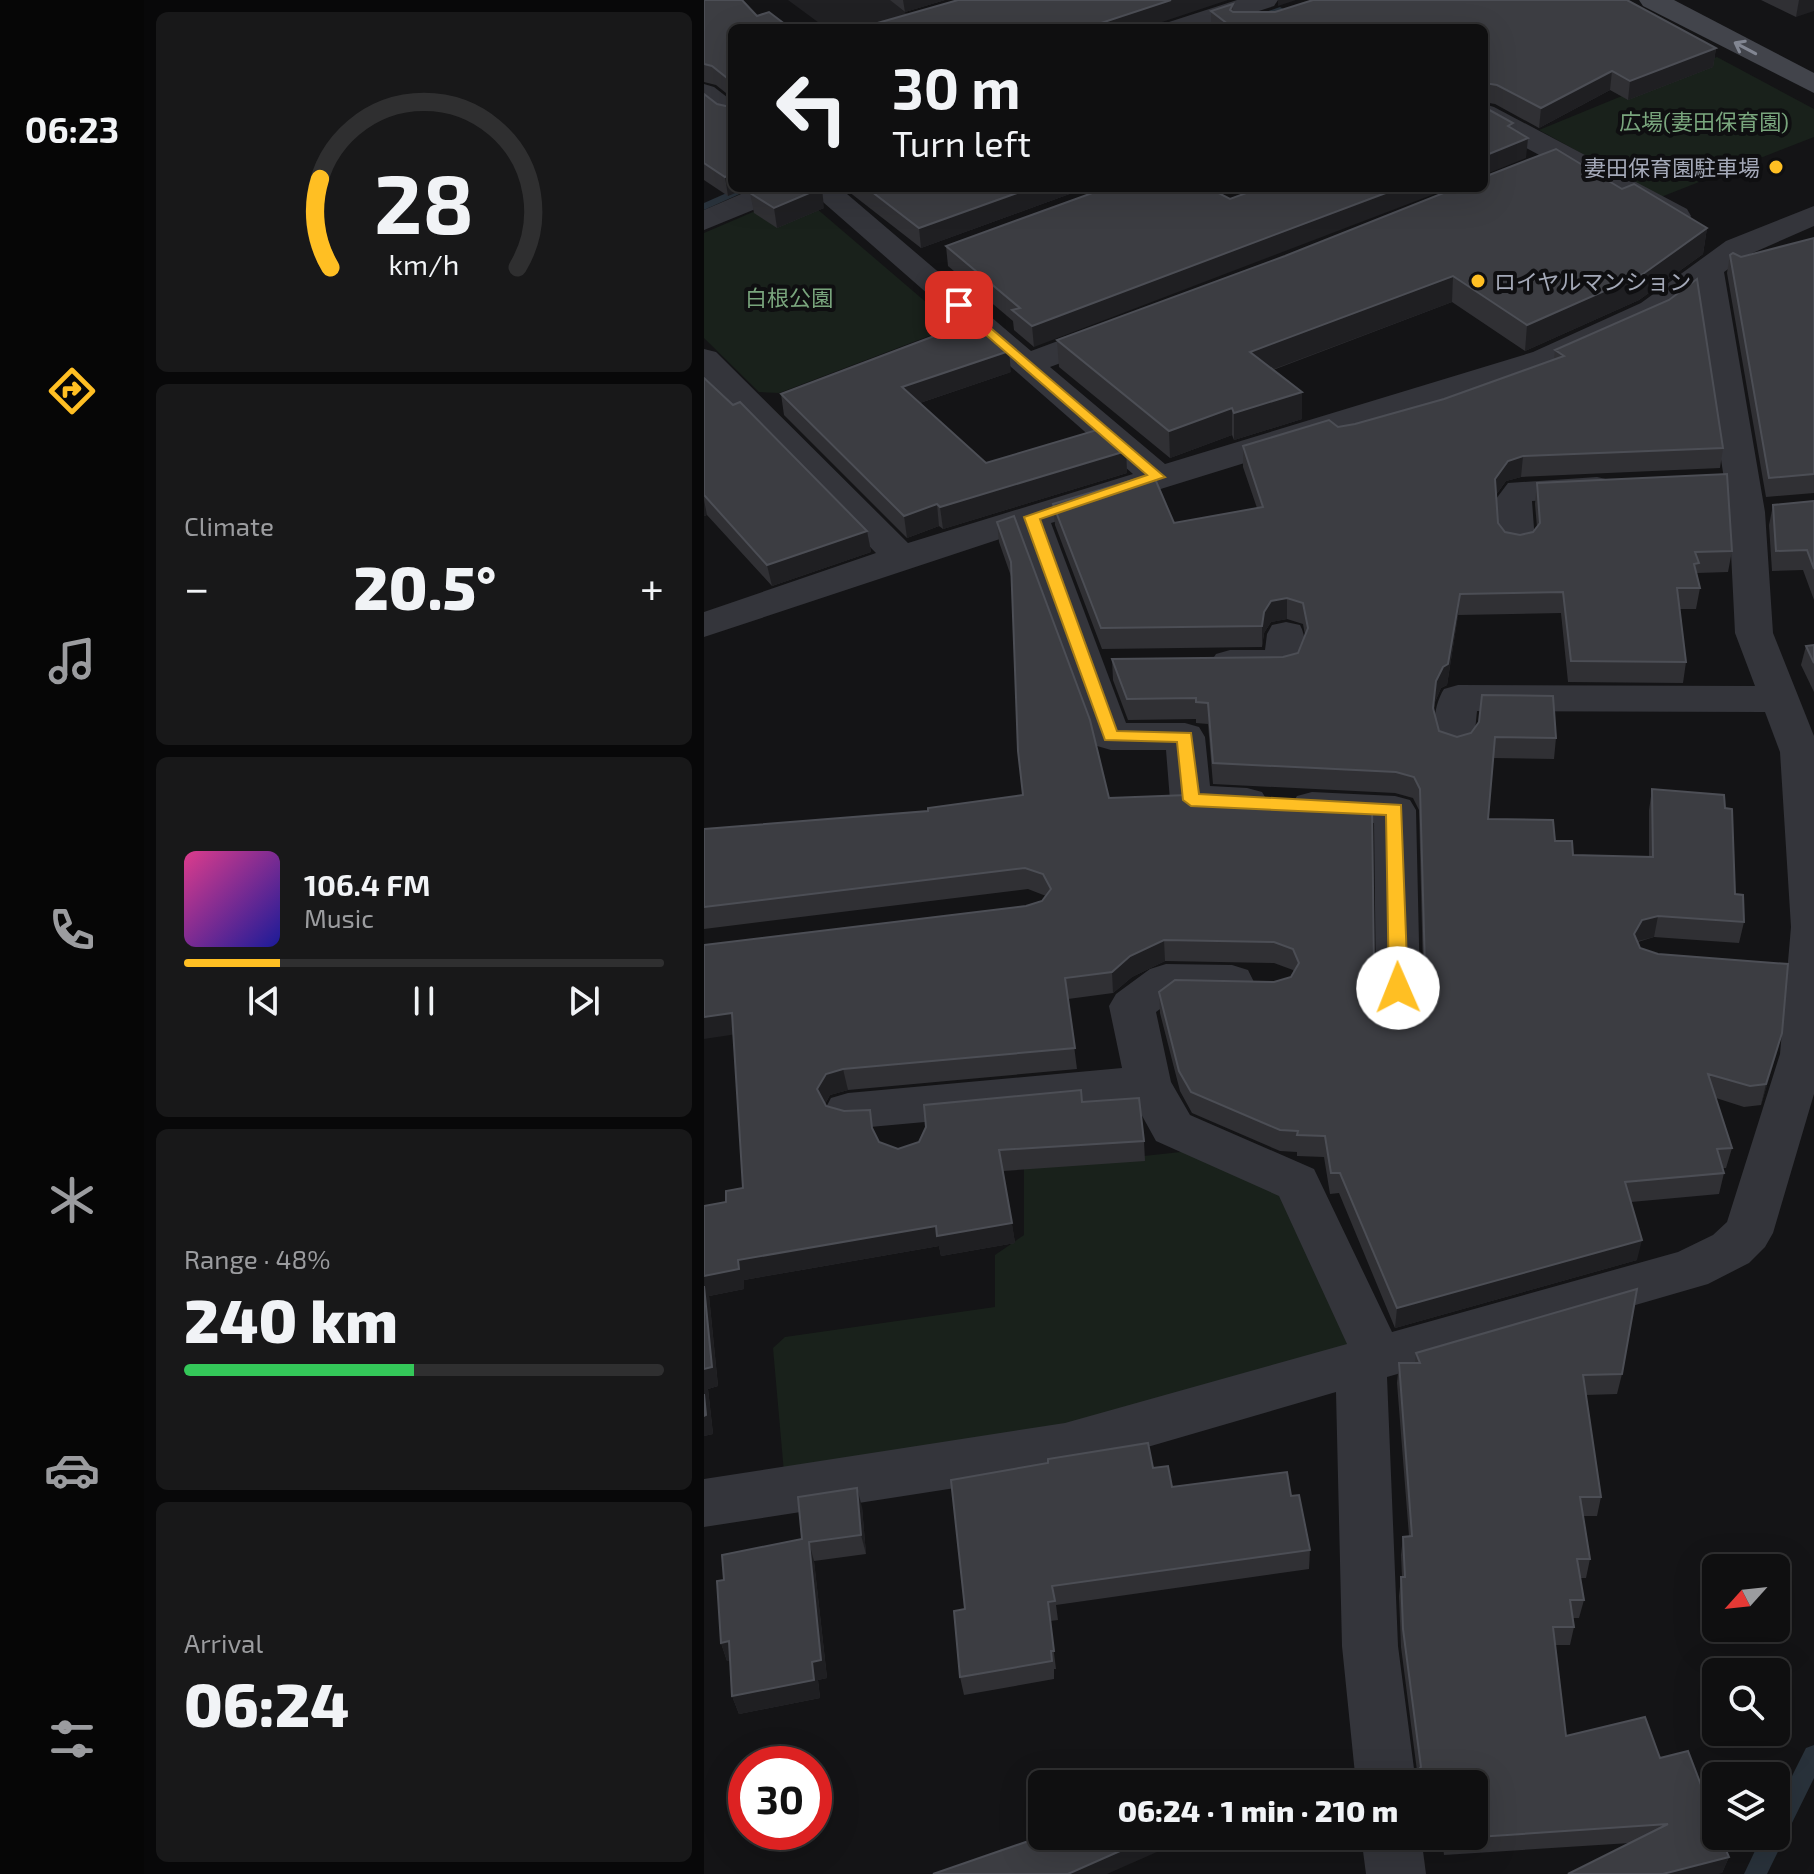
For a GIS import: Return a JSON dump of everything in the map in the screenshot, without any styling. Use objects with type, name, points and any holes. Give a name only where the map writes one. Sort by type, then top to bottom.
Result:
[{"type":"street","points":[[1653,0],[1814,84]]},
{"type":"street","points":[[1704,0],[1814,58]]},
{"type":"street","points":[[1198,24],[1274,8]]},
{"type":"street","points":[[1252,24],[1274,8]]},
{"type":"street","points":[[728,81],[704,90],[728,111]]},
{"type":"street","points":[[1488,116],[1548,162],[1713,245]]},
{"type":"street","points":[[704,192],[728,182]]},
{"type":"street","points":[[704,221],[772,192]]},
{"type":"street","points":[[828,192],[926,260],[969,331],[1027,364],[1158,477]]},
{"type":"street","points":[[704,625],[901,557],[1545,359],[1653,310],[1713,245],[1809,221]]},
{"type":"street","points":[[704,1503],[1065,1447],[1690,1269],[1731,1249],[1748,1233],[1803,1054],[1813,940],[1807,750],[1780,699],[1754,633],[1743,496],[1713,245]]},
{"type":"street","points":[[1027,364],[1143,321]]},
{"type":"street","points":[[704,359],[770,406],[901,557]]},
{"type":"street","points":[[1517,542],[1514,499],[1521,491],[1631,486]]},
{"type":"street","points":[[1031,517],[1100,665],[1111,736],[1185,737],[1191,800],[1395,810],[1398,988]]},
{"type":"street","points":[[1192,663],[1283,662]]},
{"type":"street","points":[[1454,741],[1458,698],[1780,699]]},
{"type":"street","points":[[1765,963],[1813,940]]},
{"type":"street","points":[[1274,983],[1166,981],[1132,1006],[1148,1084],[1173,1128],[1297,1183],[1369,1360],[1370,1646],[1384,1770]]},
{"type":"street","points":[[848,1111],[901,1128],[1148,1084]]},
{"type":"street","points":[[1393,1850],[1396,1874]]},
{"type":"shaded area","points":[[788,0],[891,0],[907,14],[874,24],[821,24]]},
{"type":"green space","name":"広場(妻田保育園)","points":[[1717,57],[1814,109],[1814,137],[1661,197],[1539,130]]},
{"type":"green space","name":"白根公園","points":[[790,196],[802,196],[948,321],[945,330],[779,393],[759,392],[704,338],[704,233]]},
{"type":"green space","points":[[1199,1150],[1288,1190],[1362,1355],[1073,1432],[784,1473],[773,1348],[785,1337],[995,1307],[995,1255],[1024,1235],[1024,1169]]},
{"type":"building","points":[[704,0],[742,0],[757,16],[769,12],[785,24],[728,24],[728,79],[712,66],[704,64]]},
{"type":"building","points":[[958,0],[1171,0],[1098,24],[874,24]]},
{"type":"building","points":[[1313,0],[1627,0],[1716,48],[1630,81],[1612,71],[1541,108],[1497,85],[1488,84],[1488,24],[1228,24],[1211,11],[1233,4],[1230,10],[1233,12],[1275,12]]},
{"type":"building","points":[[704,94],[717,104],[728,107],[728,176],[725,177],[704,163]]},
{"type":"building","points":[[1488,109],[1513,123],[1508,126],[1528,138],[1488,154]]},
{"type":"building","points":[[1556,149],[1622,189],[1634,184],[1707,228],[1643,274],[1527,325],[1453,276],[1250,352],[1302,392],[1234,413],[1232,408],[1169,431],[1057,340],[1285,256],[1446,192],[1488,192],[1488,175]]},
{"type":"building","points":[[753,192],[812,192],[774,208],[750,193]]},
{"type":"building","points":[[872,192],[1020,192],[919,228]]},
{"type":"building","points":[[1095,192],[1217,192],[1230,199],[1249,192],[1388,192],[1032,326],[1012,310],[1020,308],[946,246]]},
{"type":"building","points":[[1814,238],[1814,474],[1769,478],[1730,255],[1733,253],[1741,257]]},
{"type":"building","points":[[1697,279],[1723,448],[1523,456],[1508,461],[1495,479],[1498,523],[1505,532],[1520,535],[1533,532],[1540,523],[1537,483],[1727,474],[1732,551],[1695,552],[1699,563],[1694,564],[1700,588],[1677,588],[1686,662],[1571,661],[1563,592],[1460,594],[1448,664],[1436,681],[1433,708],[1439,731],[1457,737],[1471,733],[1479,722],[1482,695],[1553,696],[1556,738],[1495,737],[1488,819],[1553,820],[1555,841],[1572,841],[1573,855],[1653,857],[1652,789],[1724,795],[1725,808],[1732,809],[1735,894],[1743,895],[1744,922],[1658,916],[1642,920],[1634,934],[1640,948],[1658,954],[1788,964],[1782,1033],[1766,1084],[1750,1086],[1708,1074],[1732,1148],[1717,1149],[1724,1173],[1625,1182],[1642,1240],[1397,1308],[1340,1173],[1331,1173],[1325,1136],[1297,1135],[1298,1131],[1280,1130],[1191,1092],[1179,1071],[1159,992],[1175,980],[1274,982],[1291,977],[1299,963],[1293,949],[1274,942],[1164,940],[1130,956],[1112,972],[1065,978],[1075,1048],[843,1069],[826,1074],[817,1089],[826,1106],[844,1111],[870,1110],[872,1128],[879,1142],[898,1149],[919,1142],[926,1127],[924,1105],[1081,1090],[1082,1102],[1139,1098],[1144,1141],[999,1150],[1012,1223],[937,1236],[936,1226],[738,1260],[739,1269],[704,1276],[704,1206],[726,1202],[726,1191],[743,1188],[732,1013],[704,1017],[704,945],[1026,906],[1042,901],[1051,889],[1043,874],[1025,868],[704,907],[704,829],[928,811],[928,808],[1023,795],[1018,751],[1011,562],[997,522],[1014,516],[1090,720],[1109,798],[1188,795],[1372,805],[1374,968],[1382,982],[1400,987],[1416,982],[1425,967],[1420,789],[1414,777],[1396,772],[1213,763],[1208,703],[1196,702],[1196,698],[1127,699],[1112,659],[1283,657],[1298,653],[1308,628],[1303,603],[1287,598],[1271,601],[1264,612],[1262,626],[1101,628],[1053,504],[1153,474],[1174,523],[1263,507],[1243,446],[1329,420],[1338,427],[1355,424],[1444,399],[1564,356],[1555,350],[1669,300]]},
{"type":"building","points":[[974,321],[1009,351],[902,387],[986,463],[1100,429],[1126,451],[904,516],[781,394]]},
{"type":"building","points":[[704,378],[733,405],[740,402],[867,531],[767,565],[704,495]]},
{"type":"building","points":[[1814,501],[1814,569],[1807,550],[1776,551],[1773,505]]},
{"type":"building","points":[[1814,645],[1814,663],[1806,646]]},
{"type":"building","points":[[704,1286],[712,1367],[704,1369]]},
{"type":"building","points":[[1637,1289],[1622,1374],[1583,1375],[1601,1497],[1580,1497],[1590,1559],[1577,1559],[1584,1600],[1570,1600],[1574,1627],[1553,1627],[1566,1736],[1645,1717],[1660,1758],[1688,1751],[1702,1788],[1702,1850],[1726,1850],[1729,1857],[1663,1874],[1568,1874],[1668,1824],[1488,1836],[1488,1770],[1418,1770],[1421,1767],[1403,1629],[1403,1537],[1412,1536],[1399,1363],[1420,1363],[1416,1353]]},
{"type":"building","points":[[1148,1443],[1153,1468],[1168,1466],[1172,1487],[1287,1472],[1291,1496],[1299,1495],[1310,1550],[1052,1586],[1055,1601],[1048,1602],[1054,1651],[1051,1651],[1052,1661],[960,1677],[954,1611],[965,1609],[951,1480],[1048,1463],[1048,1459]]},
{"type":"building","points":[[857,1488],[861,1535],[809,1542],[821,1660],[812,1662],[814,1680],[732,1696],[729,1641],[721,1643],[717,1581],[724,1580],[722,1555],[802,1539],[798,1497]]},
{"type":"building","points":[[1028,1841],[1028,1850],[1122,1850],[1068,1874],[933,1874]]},
{"type":"waterway","points":[[1236,24],[1280,10]]},
{"type":"waterway","points":[[704,207],[738,192]]},
{"type":"waterway","points":[[1790,1803],[1814,1755]]},
{"type":"waterway","points":[[1755,1874],[1766,1850]]},
{"type":"place","name":"妻田保育園駐車場","points":[[1776,167]]},
{"type":"place","name":"ロイヤルマンション","points":[[1478,281]]},
{"type":"route","points":[[959,305],[1158,477],[1031,517],[1111,736],[1185,737],[1191,800],[1395,810],[1398,988]]}]
